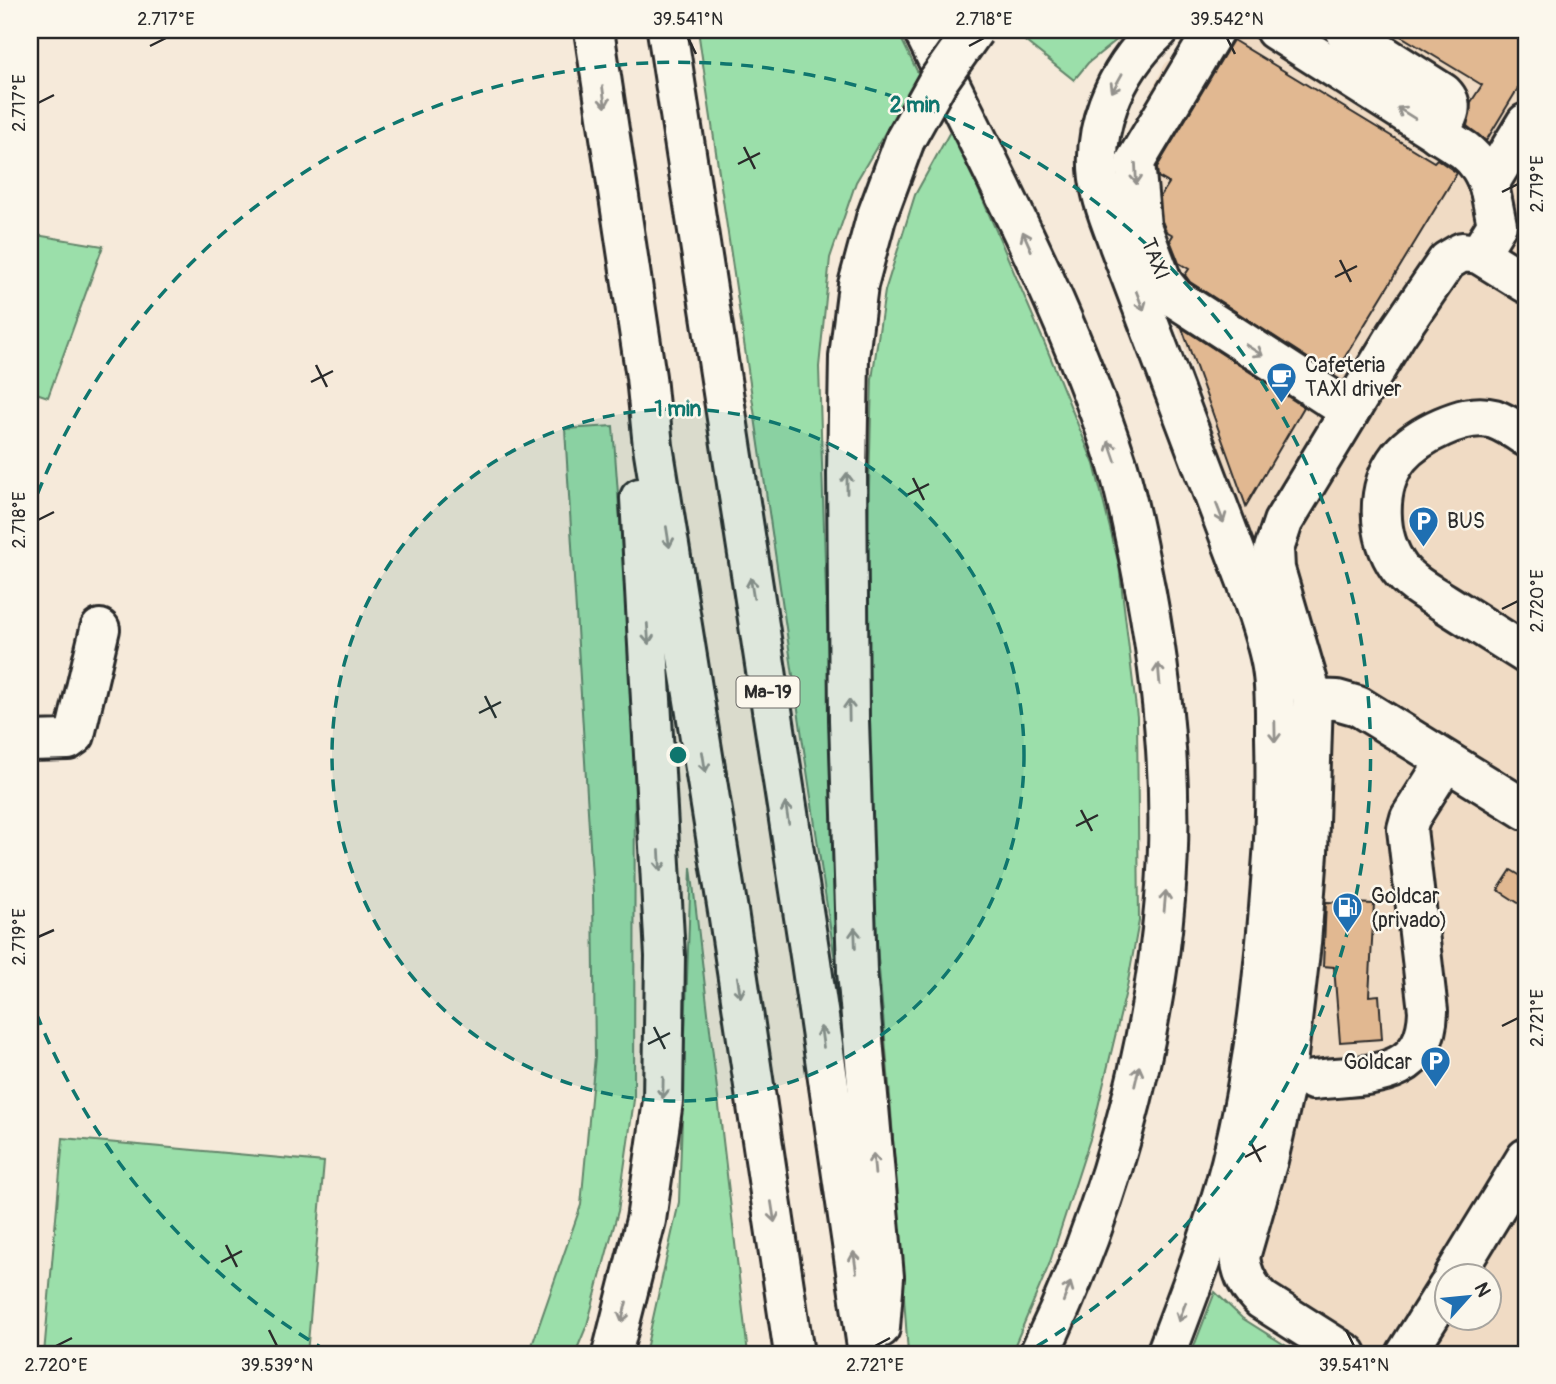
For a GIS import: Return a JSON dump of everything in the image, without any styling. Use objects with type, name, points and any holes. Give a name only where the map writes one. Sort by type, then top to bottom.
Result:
[{"type":"main road","points":[[594,30],[646,377],[653,446],[732,938],[794,1354]]},
{"type":"main road","name":"Ma-19","points":[[667,30],[813,975],[868,1354]]},
{"type":"main road","points":[[923,30],[1021,227],[1098,409],[1118,467],[1133,528],[1158,658],[1166,741],[1166,895],[1158,968],[1143,1046],[1121,1144],[1057,1318],[1039,1354]]},
{"type":"main road","points":[[878,1354],[884,1277],[856,971],[846,594],[849,358],[858,285],[876,218],[905,140],[938,80],[974,30]]},
{"type":"main road","points":[[1160,30],[1139,51],[1111,94],[1099,143],[1098,168],[1102,193],[1119,245],[1248,585],[1271,661],[1275,695],[1276,780],[1275,833],[1265,959],[1242,1115],[1231,1163],[1203,1256],[1166,1354]]},
{"type":"main road","name":"TAXI","points":[[1214,30],[1135,162],[1142,226],[1163,283],[1175,298],[1350,411]]},
{"type":"main road","points":[[1275,30],[1474,158],[1482,168],[1490,190],[1497,225],[1479,254]]},
{"type":"main road","points":[[1344,30],[1448,98],[1450,111],[1438,134]]},
{"type":"main road","points":[[1490,190],[1492,179],[1526,123]]},
{"type":"main road","points":[[1347,1354],[1252,1292],[1241,1267],[1240,1257],[1268,1160],[1284,1090],[1308,853],[1314,699],[1278,583],[1274,549],[1283,522],[1397,334],[1447,261],[1462,252],[1479,254],[1526,284]]},
{"type":"main road","points":[[1526,437],[1507,425],[1485,418],[1461,419],[1436,429],[1408,447],[1398,458],[1385,488],[1382,516],[1389,551],[1404,574],[1526,654]]},
{"type":"main road","points":[[612,1354],[646,1220],[663,1101],[665,956],[639,489],[653,446]]},
{"type":"main road","points":[[30,741],[68,740],[75,735],[100,629]]},
{"type":"main road","points":[[1314,699],[1337,700],[1358,706],[1526,810]]},
{"type":"main road","points":[[1313,1080],[1394,1069],[1412,1058],[1422,1045],[1428,1026],[1428,1011],[1407,830],[1410,817],[1446,761]]},
{"type":"main road","points":[[1463,1262],[1526,1158]]},
{"type":"main road","points":[[1406,1354],[1434,1308]]},
{"type":"shaded area","points":[[1203,30],[1526,30],[1526,1354],[1311,1354],[1311,1319],[1231,1261],[1306,699],[1170,306],[1125,143],[1165,64]]},
{"type":"green space","points":[[698,30],[897,30],[919,75],[856,182],[830,258],[819,367],[838,981]]},
{"type":"green space","points":[[1011,30],[1129,30],[1088,63],[1074,80]]},
{"type":"green space","points":[[952,128],[1094,464],[1119,565],[1137,717],[1139,921],[1127,987],[1091,1136],[1049,1265],[1011,1354],[908,1354],[890,1096],[867,830],[866,598],[872,379],[885,291],[915,195]]},
{"type":"green space","points":[[30,234],[103,246],[48,397],[30,391]]},
{"type":"green space","points":[[613,426],[635,724],[634,1100],[618,1211],[587,1325],[575,1354],[529,1354],[581,1205],[595,1056],[593,894],[565,429]]},
{"type":"green space","points":[[691,867],[748,1354],[645,1354],[679,1202]]},
{"type":"green space","points":[[63,1138],[324,1162],[307,1354],[44,1354]]},
{"type":"green space","points":[[1215,1292],[1242,1318],[1299,1354],[1191,1354]]},
{"type":"building","points":[[1391,30],[1526,30],[1526,75],[1486,141],[1467,126],[1471,102],[1482,85]]},
{"type":"building","points":[[1233,40],[1434,162],[1437,159],[1457,173],[1334,375],[1190,282],[1185,275],[1189,269],[1179,263],[1170,240],[1173,235],[1166,231],[1162,221],[1160,197],[1169,183],[1158,177],[1157,167]]},
{"type":"building","points":[[1182,328],[1304,407],[1246,506]]},
{"type":"building","points":[[1511,870],[1526,879],[1526,908],[1498,890]]},
{"type":"building","points":[[1326,902],[1374,904],[1369,996],[1379,995],[1382,1039],[1340,1042],[1334,967],[1323,966]]},
{"type":"place","name":"Cafeteria TAXI driver","points":[[1282,404]]},
{"type":"place","name":"BUS","points":[[1424,548]]},
{"type":"place","name":"Goldcar (privado)","points":[[1348,935]]},
{"type":"place","name":"Goldcar","points":[[1435,1089]]}]
